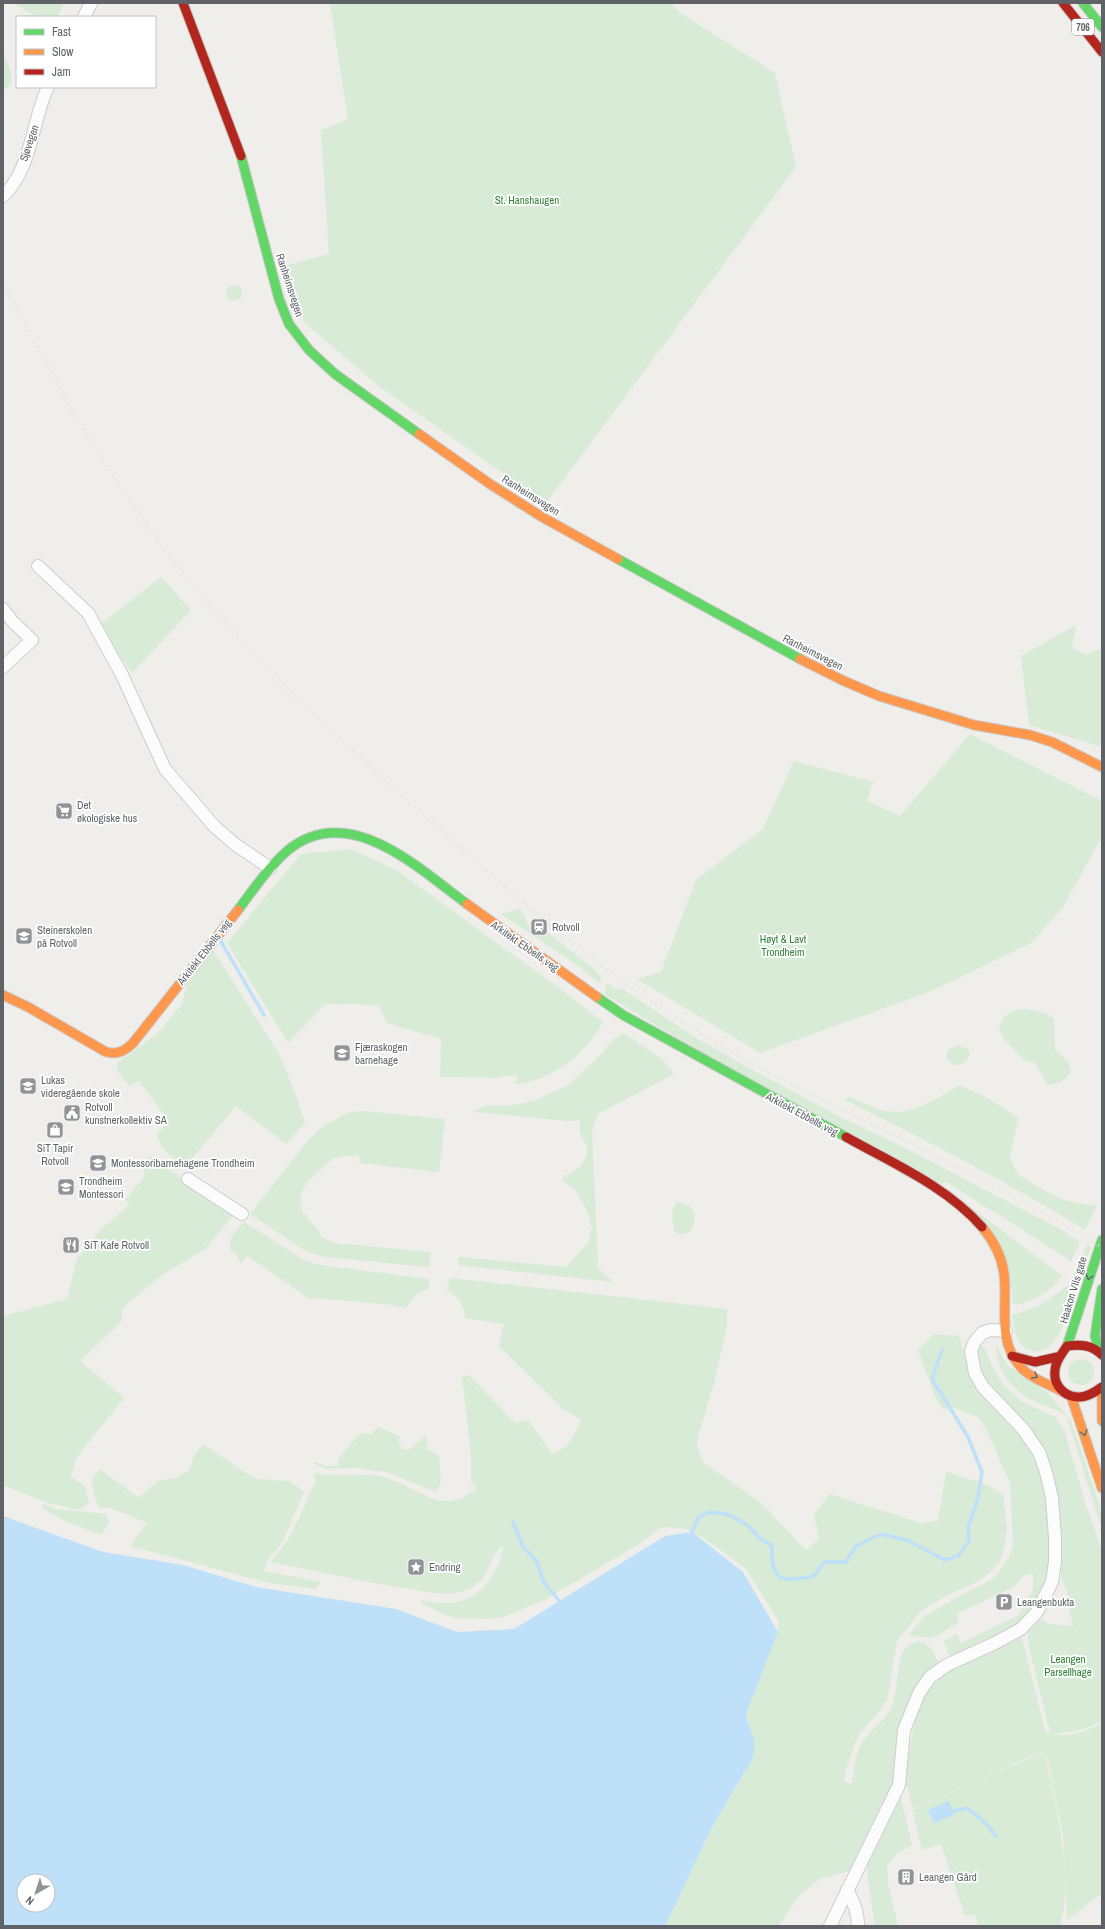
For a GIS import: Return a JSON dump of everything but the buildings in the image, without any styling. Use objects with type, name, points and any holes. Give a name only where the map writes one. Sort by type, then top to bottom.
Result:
[{"type":"main road","name":"Ranheimsvegen","points":[[183,3],[238,147],[279,299],[287,318],[309,350],[335,374],[490,484],[542,517],[769,643],[844,681],[880,696],[974,725],[1030,735],[1052,742],[1102,767]]},
{"type":"main road","name":"706","points":[[1063,3],[1102,52]]},
{"type":"main road","name":"706","points":[[1083,3],[1102,27]]},
{"type":"main road","name":"Arkitekt Ebbells veg","points":[[3,995],[28,1007],[106,1052],[116,1054],[124,1051],[154,1017],[270,868],[290,848],[315,835],[345,832],[376,841],[389,848],[623,1015],[911,1173],[935,1188],[965,1211],[993,1242],[1001,1260],[1004,1280],[1006,1331],[1012,1356],[1018,1365],[1024,1370],[1067,1394]]},
{"type":"main road","name":"Haakon VIIs gate","points":[[1067,1346],[1102,1240]]},
{"type":"main road","points":[[1100,1353],[1095,1336],[1102,1290]]},
{"type":"main road","points":[[1100,1353],[1086,1345],[1067,1346],[1057,1358],[1054,1372],[1055,1379],[1067,1394],[1102,1488]]},
{"type":"main road","points":[[1012,1356],[1035,1362],[1057,1358]]},
{"type":"main road","points":[[1067,1394],[1079,1398],[1088,1397],[1096,1393],[1102,1387]]},
{"type":"main road","points":[[1102,1387],[1102,1421]]},
{"type":"street","points":[[85,16],[92,3]]},
{"type":"street","name":"Sjøvegen","points":[[3,196],[12,188],[28,152],[48,88]]},
{"type":"street","points":[[38,566],[88,613],[122,675],[166,769],[215,827],[236,845],[270,868]]},
{"type":"street","points":[[3,609],[12,621],[32,640],[3,667]]},
{"type":"street","points":[[188,1179],[242,1214]]},
{"type":"street","points":[[830,1926],[900,1785],[904,1730],[919,1693],[930,1677],[948,1665],[1021,1629],[1038,1612],[1052,1582],[1055,1562],[1055,1538],[1052,1498],[1046,1472],[1039,1452],[1023,1429],[984,1387],[975,1373],[971,1351],[974,1343],[982,1333],[991,1330],[1006,1331]]},
{"type":"street","points":[[847,1890],[855,1904],[858,1915],[858,1926]]},
{"type":"green space","points":[[13,3],[64,3],[58,16],[22,16],[34,15]]},
{"type":"green space","name":"St. Hanshaugen","points":[[330,3],[671,3],[679,12],[775,73],[796,167],[546,503],[381,388],[304,322],[280,267],[329,254],[321,130],[348,119]]},
{"type":"green space","points":[[3,53],[10,69],[12,82],[8,88],[3,89]]},
{"type":"green space","points":[[234,285],[241,290],[242,293],[237,300],[234,301],[227,296],[226,293],[231,286]]},
{"type":"green space","points":[[161,577],[191,610],[132,673],[98,626]]},
{"type":"green space","points":[[1076,625],[1072,648],[1087,655],[1102,648],[1102,747],[1029,725],[1021,656]]},
{"type":"green space","name":"Høyt & Lavt Trondheim","points":[[970,734],[1102,801],[1102,837],[1063,907],[1031,943],[929,992],[760,1053],[637,979],[661,972],[696,880],[763,829],[794,761],[873,782],[867,801],[900,816]]},
{"type":"green space","points":[[351,849],[398,871],[559,988],[603,1022],[596,1034],[578,1055],[567,1064],[543,1077],[530,1082],[516,1084],[517,1075],[493,1078],[440,1077],[441,1039],[387,1023],[379,1005],[325,1004],[288,1043],[227,943],[301,854]]},
{"type":"green space","points":[[519,909],[523,912],[527,922],[532,927],[545,930],[595,970],[601,977],[600,984],[577,965],[501,914]]},
{"type":"green space","points":[[213,950],[279,1054],[298,1101],[305,1123],[286,1144],[236,1106],[183,1169],[161,1146],[157,1134],[169,1121],[139,1081],[129,1086],[117,1070],[117,1063],[158,1033],[182,1004],[187,984]]},
{"type":"green space","points":[[607,983],[617,990],[621,988],[695,1037],[749,1068],[840,1117],[903,1147],[1060,1229],[1080,1242],[1071,1261],[945,1181],[942,1184],[717,1062],[604,994]]},
{"type":"green space","points":[[1019,1009],[1042,1012],[1054,1018],[1055,1049],[1069,1063],[1071,1073],[1061,1082],[1048,1085],[1035,1063],[1024,1060],[1006,1041],[999,1030],[1001,1022],[1005,1016]]},
{"type":"green space","points":[[624,1033],[662,1059],[674,1074],[598,1114],[592,1131],[598,1268],[613,1282],[458,1265],[458,1257],[566,1267],[589,1241],[592,1228],[587,1211],[575,1189],[562,1181],[564,1176],[578,1168],[585,1160],[587,1150],[580,1133],[580,1120],[567,1121],[473,1112],[487,1105],[509,1106],[534,1101],[570,1084],[603,1052],[616,1037]]},
{"type":"green space","points":[[957,1045],[968,1049],[970,1054],[967,1060],[963,1063],[953,1065],[947,1059],[947,1051]]},
{"type":"green space","points":[[960,1085],[989,1099],[1018,1118],[1010,1159],[1018,1174],[1036,1186],[1063,1200],[1097,1206],[1085,1230],[1056,1212],[937,1146],[845,1100],[849,1097],[881,1110],[892,1112],[902,1111],[933,1101]]},
{"type":"green space","points":[[364,1111],[445,1119],[439,1172],[359,1163],[359,1155],[333,1158],[305,1184],[300,1198],[302,1211],[320,1232],[321,1237],[334,1243],[431,1252],[429,1267],[324,1257],[304,1250],[250,1214],[306,1143],[323,1126],[350,1112]]},
{"type":"green space","points":[[150,1156],[231,1212],[232,1217],[206,1248],[161,1276],[121,1309],[122,1321],[80,1361],[124,1398],[76,1458],[71,1477],[85,1486],[89,1503],[79,1510],[47,1503],[3,1485],[3,1316],[67,1299],[77,1259],[101,1229],[130,1205],[125,1200],[145,1176],[142,1167]]},
{"type":"green space","points":[[963,1201],[1062,1276],[1052,1287],[1040,1296],[1027,1302],[1013,1305],[1012,1289]]},
{"type":"green space","points":[[677,1202],[686,1204],[692,1209],[694,1222],[688,1233],[682,1234],[675,1232],[672,1213]]},
{"type":"green space","points":[[244,1222],[304,1260],[320,1265],[429,1279],[429,1289],[421,1291],[410,1301],[406,1308],[385,1304],[308,1298],[248,1256],[241,1264],[236,1253],[232,1252],[230,1244],[232,1236]]},
{"type":"green space","points":[[1087,1245],[1091,1247],[1067,1315],[1059,1333],[1048,1347],[1041,1351],[1027,1349],[1019,1342],[1015,1332],[1012,1315],[1039,1306],[1070,1284]]},
{"type":"green space","points":[[450,1278],[727,1309],[727,1327],[714,1383],[698,1437],[697,1448],[704,1463],[760,1502],[806,1550],[819,1539],[814,1515],[829,1494],[921,1523],[938,1521],[946,1472],[988,1485],[1003,1495],[1007,1527],[1005,1545],[1001,1560],[979,1581],[947,1595],[920,1612],[897,1641],[887,1701],[857,1738],[846,1769],[844,1781],[851,1784],[856,1757],[860,1746],[866,1737],[885,1717],[894,1701],[900,1661],[905,1648],[910,1644],[917,1642],[924,1643],[930,1647],[938,1662],[923,1679],[895,1780],[854,1870],[819,1879],[798,1897],[778,1926],[664,1926],[712,1827],[746,1771],[755,1741],[746,1717],[778,1632],[778,1620],[746,1569],[704,1538],[683,1528],[662,1527],[639,1544],[546,1599],[501,1618],[459,1619],[445,1615],[422,1603],[421,1600],[451,1603],[476,1594],[490,1579],[495,1571],[501,1559],[503,1545],[494,1555],[484,1577],[471,1589],[451,1594],[432,1593],[369,1582],[271,1562],[291,1535],[316,1480],[314,1474],[316,1473],[384,1477],[430,1498],[441,1501],[452,1501],[464,1497],[477,1488],[471,1482],[471,1456],[462,1377],[469,1375],[515,1423],[528,1420],[552,1454],[563,1448],[570,1441],[581,1420],[563,1409],[499,1346],[504,1324],[465,1318],[462,1305],[447,1289]]},
{"type":"green space","points":[[934,1334],[959,1336],[968,1369],[1021,1434],[1035,1455],[1044,1482],[1049,1520],[1051,1553],[1046,1584],[1032,1609],[1016,1625],[950,1659],[944,1641],[957,1634],[961,1643],[1019,1615],[1033,1590],[1033,1574],[1026,1574],[1015,1586],[957,1614],[959,1622],[933,1638],[909,1636],[921,1619],[952,1600],[989,1581],[998,1574],[1010,1555],[1013,1543],[1010,1483],[987,1431],[978,1417],[954,1408],[943,1409],[936,1399],[918,1350]]},
{"type":"green space","points":[[996,1344],[1007,1365],[1048,1393],[1071,1421],[1102,1512],[1102,1530],[1067,1417],[1028,1398],[1009,1382],[1004,1375],[998,1360]]},
{"type":"green space","name":"Leangen Parsellhage","points":[[981,1345],[986,1350],[993,1368],[1003,1385],[1021,1401],[1055,1417],[1064,1430],[1086,1505],[1102,1550],[1102,1722],[1078,1731],[1053,1734],[1072,1735],[1102,1724],[1102,1893],[1067,1920],[1063,1835],[1047,1757],[1039,1753],[913,1809],[906,1784],[906,1772],[916,1712],[928,1688],[941,1674],[1021,1635],[1045,1731],[1050,1733],[1028,1642],[1028,1629],[1042,1619],[1049,1624],[1073,1626],[1066,1589],[1061,1578],[1061,1535],[1030,1429],[999,1397],[984,1378],[980,1371],[977,1353],[978,1348]]},
{"type":"green space","points":[[1081,1359],[1090,1363],[1094,1372],[1090,1381],[1081,1385],[1072,1381],[1068,1372],[1072,1363]]},
{"type":"green space","points":[[378,1427],[401,1437],[398,1440],[402,1449],[409,1450],[426,1435],[428,1450],[439,1456],[441,1482],[436,1492],[386,1472],[356,1468],[326,1469],[315,1464],[315,1461],[325,1466],[337,1466],[339,1458],[360,1433],[372,1434]]},
{"type":"green space","points":[[203,1444],[255,1479],[290,1481],[304,1492],[283,1541],[267,1562],[264,1571],[321,1582],[315,1589],[265,1582],[130,1546],[147,1523],[114,1509],[99,1507],[91,1481],[100,1469],[139,1498],[158,1481],[174,1478],[190,1470],[193,1458]]},
{"type":"green space","points":[[43,1504],[57,1509],[105,1514],[109,1522],[102,1535],[62,1520],[42,1507]]},
{"type":"green space","name":"Leangen Gård","points":[[1039,1754],[1046,1758],[1062,1842],[1065,1886],[1064,1907],[1060,1926],[978,1926],[975,1914],[965,1916],[941,1844],[922,1850],[912,1810]]},
{"type":"green space","points":[[899,1791],[912,1845],[897,1854],[887,1866],[888,1883],[898,1926],[874,1926],[867,1867],[868,1859]]},
{"type":"water","points":[[3,1516],[103,1552],[183,1565],[256,1587],[396,1609],[457,1632],[514,1629],[665,1536],[692,1532],[743,1572],[778,1632],[746,1717],[755,1741],[753,1758],[712,1827],[664,1926],[3,1926]]},
{"type":"water","points":[[949,1801],[954,1815],[934,1823],[928,1810]]},
{"type":"waterway","points":[[220,940],[264,1015]]},
{"type":"waterway","points":[[692,1532],[698,1519],[705,1514],[725,1514],[739,1520],[767,1543],[772,1545],[773,1567],[780,1577],[786,1579],[814,1576],[824,1562],[846,1562],[856,1546],[881,1534],[907,1540],[945,1560],[958,1556],[969,1541],[968,1528],[978,1498],[982,1472],[968,1437],[932,1379],[942,1350]]},
{"type":"waterway","points":[[513,1521],[522,1545],[537,1562],[543,1581],[560,1602]]},
{"type":"waterway","points":[[953,1811],[967,1808],[987,1824],[996,1837]]},
{"type":"railway","points":[[3,282],[40,354],[80,424],[123,492],[171,557],[236,634],[306,707],[418,811],[573,943],[634,989],[698,1032],[780,1079],[985,1181],[1044,1213],[1102,1248]]},
{"type":"traffic: fast","points":[[1083,3],[1102,27]]},
{"type":"traffic: fast","points":[[241,156],[279,299],[289,324],[309,350],[335,374],[419,434]]},
{"type":"traffic: fast","points":[[618,559],[800,659]]},
{"type":"traffic: fast","points":[[238,910],[267,872],[287,851],[310,837],[334,833],[358,836],[382,845],[427,873],[467,904]]},
{"type":"traffic: fast","points":[[597,997],[623,1015],[846,1137]]},
{"type":"traffic: fast","points":[[1067,1346],[1102,1240]]},
{"type":"traffic: fast","points":[[1099,1351],[1095,1336],[1102,1289]]},
{"type":"traffic: slow","points":[[419,434],[490,484],[542,517],[618,559]]},
{"type":"traffic: slow","points":[[800,659],[844,681],[879,696],[974,725],[1030,735],[1052,742],[1102,767]]},
{"type":"traffic: slow","points":[[467,904],[597,997]]},
{"type":"traffic: slow","points":[[3,995],[28,1007],[106,1052],[121,1052],[133,1043],[238,910]]},
{"type":"traffic: slow","points":[[982,1227],[990,1237],[1003,1268],[1006,1333],[1012,1355],[1023,1370],[1028,1374],[1063,1392]]},
{"type":"traffic: slow","points":[[1102,1387],[1102,1421]]},
{"type":"traffic: slow","points":[[1071,1396],[1102,1488]]},
{"type":"traffic: jam","points":[[183,3],[241,156]]},
{"type":"traffic: jam","points":[[1063,3],[1102,52]]},
{"type":"traffic: jam","points":[[846,1137],[918,1176],[935,1187],[968,1212],[982,1227]]},
{"type":"traffic: jam","points":[[1102,1355],[1090,1347],[1077,1345],[1067,1346],[1055,1367],[1055,1376],[1058,1386],[1069,1395],[1083,1397],[1102,1387]]},
{"type":"traffic: jam","points":[[1012,1356],[1035,1362],[1057,1357]]},
{"type":"place","name":"Det økologiske hus","points":[[64,811]]},
{"type":"place","name":"Rotvoll","points":[[539,927]]},
{"type":"place","name":"Steinerskolen på Rotvoll","points":[[24,936]]},
{"type":"place","name":"Fjæraskogen barnehage","points":[[342,1053]]},
{"type":"place","name":"Lukas videregående skole","points":[[28,1086]]},
{"type":"place","name":"Rotvoll kunstnerkollektiv SA","points":[[72,1113]]},
{"type":"place","name":"SiT Tapir Rotvoll","points":[[55,1130]]},
{"type":"place","name":"Montessoribarnehagene Trondheim","points":[[98,1163]]},
{"type":"place","name":"Trondheim Montessori","points":[[66,1187]]},
{"type":"place","name":"SiT Kafe Rotvoll","points":[[71,1245]]},
{"type":"place","name":"Endring","points":[[416,1567]]},
{"type":"place","name":"Leangenbukta","points":[[1004,1602]]},
{"type":"place","name":"Leangen Gård","points":[[906,1877]]}]
